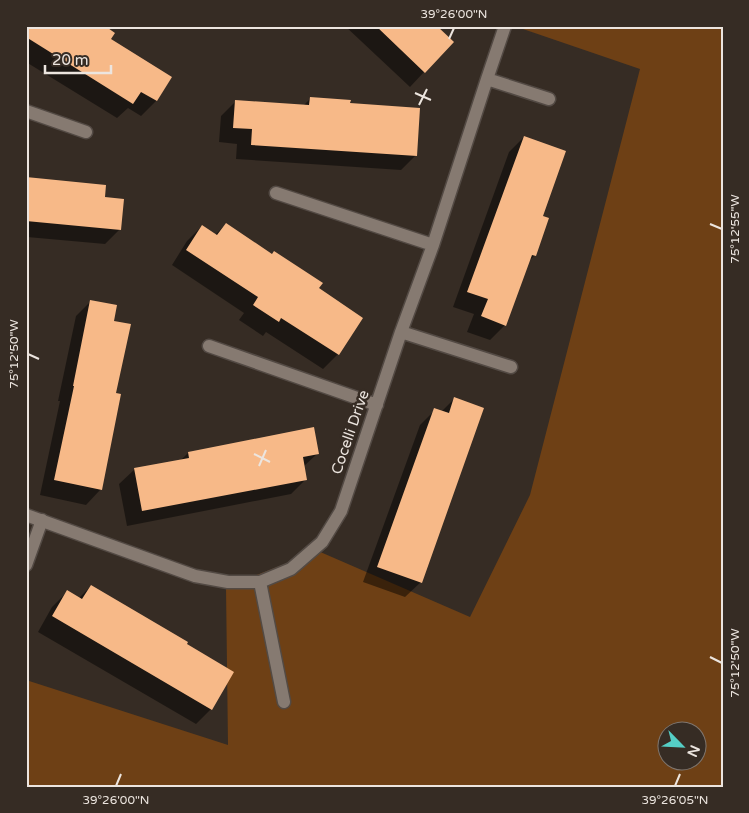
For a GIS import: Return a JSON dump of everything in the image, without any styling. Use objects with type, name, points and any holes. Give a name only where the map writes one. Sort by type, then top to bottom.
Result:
[{"type":"street","name":"Cocelli Drive","points":[[26,514],[196,576],[228,582],[260,582],[291,569],[322,542],[341,511],[401,332],[433,244],[505,26]]},
{"type":"street","points":[[487,79],[549,99]]},
{"type":"street","points":[[26,111],[86,132]]},
{"type":"street","points":[[276,193],[433,244]]},
{"type":"street","points":[[401,332],[511,367]]},
{"type":"street","points":[[209,346],[377,405]]},
{"type":"street","points":[[26,565],[42,520]]},
{"type":"street","points":[[260,582],[284,702]]},
{"type":"shaded area","points":[[524,26],[723,26],[723,787],[26,787],[26,680],[228,745],[226,587],[318,551],[470,617],[530,495],[640,69],[523,29]]},
{"type":"building","points":[[26,26],[105,26],[115,33],[111,39],[172,77],[157,101],[141,92],[133,104],[26,37]]},
{"type":"building","points":[[376,26],[437,26],[454,42],[425,73]]},
{"type":"building","points":[[310,97],[351,100],[350,103],[420,108],[417,156],[251,145],[252,129],[233,128],[235,100],[309,105]]},
{"type":"building","points":[[524,136],[566,151],[543,216],[549,218],[536,256],[532,255],[506,326],[481,316],[488,299],[467,292]]},
{"type":"building","points":[[26,177],[106,185],[105,197],[124,199],[121,230],[26,221]]},
{"type":"building","points":[[226,223],[272,254],[274,251],[323,283],[319,288],[363,318],[339,355],[281,318],[279,322],[253,305],[258,297],[186,250],[202,225],[217,235]]},
{"type":"building","points":[[90,300],[117,305],[114,321],[131,324],[116,393],[121,394],[102,490],[54,480]]},
{"type":"building","points":[[454,397],[484,408],[422,583],[377,567],[434,408],[449,413]]},
{"type":"building","points":[[314,427],[319,454],[303,457],[307,480],[142,511],[134,468],[189,458],[188,452]]},
{"type":"building","points":[[91,585],[188,642],[187,644],[234,672],[212,710],[52,616],[67,590],[82,599]]}]
